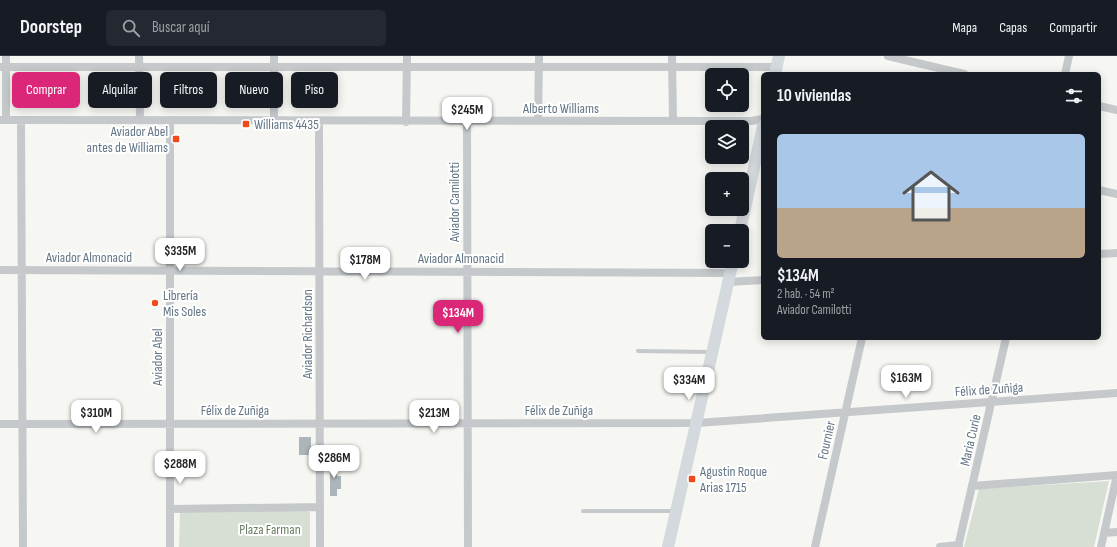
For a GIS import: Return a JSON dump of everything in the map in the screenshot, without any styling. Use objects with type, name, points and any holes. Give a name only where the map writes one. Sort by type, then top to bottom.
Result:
[{"type":"main road","points":[[742,224],[761,135]]},
{"type":"main road","points":[[668,547],[678,511],[731,268]]},
{"type":"street","points":[[3,120],[3,67],[6,56]]},
{"type":"street","points":[[140,56],[140,120]]},
{"type":"street","points":[[274,56],[274,120]]},
{"type":"street","points":[[406,122],[407,56]]},
{"type":"street","points":[[538,56],[538,121]]},
{"type":"street","points":[[672,56],[673,120]]},
{"type":"street","points":[[888,56],[956,72]]},
{"type":"street","points":[[1065,72],[1069,56]]},
{"type":"street","points":[[3,67],[777,66]]},
{"type":"street","points":[[1101,106],[1117,110]]},
{"type":"street","name":"Alberto Williams","points":[[3,120],[274,120],[319,122],[406,122],[761,119]]},
{"type":"street","points":[[21,120],[21,424],[23,547]]},
{"type":"street","name":"Aviador Abel","points":[[170,120],[170,547]]},
{"type":"street","name":"Aviador Camilotti","points":[[467,121],[468,547]]},
{"type":"street","name":"Aviador Richardson","points":[[319,122],[320,547]]},
{"type":"street","points":[[1101,190],[1117,194]]},
{"type":"street","points":[[1101,254],[1117,253]]},
{"type":"street","name":"Aviador Almonacid","points":[[0,270],[320,272],[468,271],[761,280]]},
{"type":"street","name":"Fournier","points":[[815,547],[862,340]]},
{"type":"street","name":"Maria Curie","points":[[959,546],[1006,340]]},
{"type":"street","name":"Félix de Zuñiga","points":[[0,424],[697,423],[845,414],[1117,393]]},
{"type":"street","points":[[972,486],[1117,475],[1101,547]]},
{"type":"street","points":[[170,509],[320,507]]},
{"type":"street","points":[[1104,533],[1117,532]]},
{"type":"street","points":[[940,547],[959,546]]},
{"type":"lane","points":[[638,351],[670,350],[713,352]]},
{"type":"lane","points":[[583,511],[678,511]]},
{"type":"green space","points":[[1109,481],[1094,547],[964,547],[979,489]]},
{"type":"green space","name":"Plaza Farman","points":[[307,510],[310,513],[310,547],[179,547],[180,512]]},
{"type":"building","points":[[299,437],[311,437],[311,455],[299,455]]},
{"type":"building","points":[[330,461],[337,461],[337,476],[341,476],[341,489],[337,489],[337,496],[330,496]]},
{"type":"place","name":"Williams 4435","points":[[246,124]]},
{"type":"place","name":"Aviador Abel antes de Williams","points":[[176,139]]},
{"type":"place","name":"Librería Mis Soles","points":[[155,303]]},
{"type":"place","name":"Agustin Roque Arias 1715","points":[[692,479]]}]
